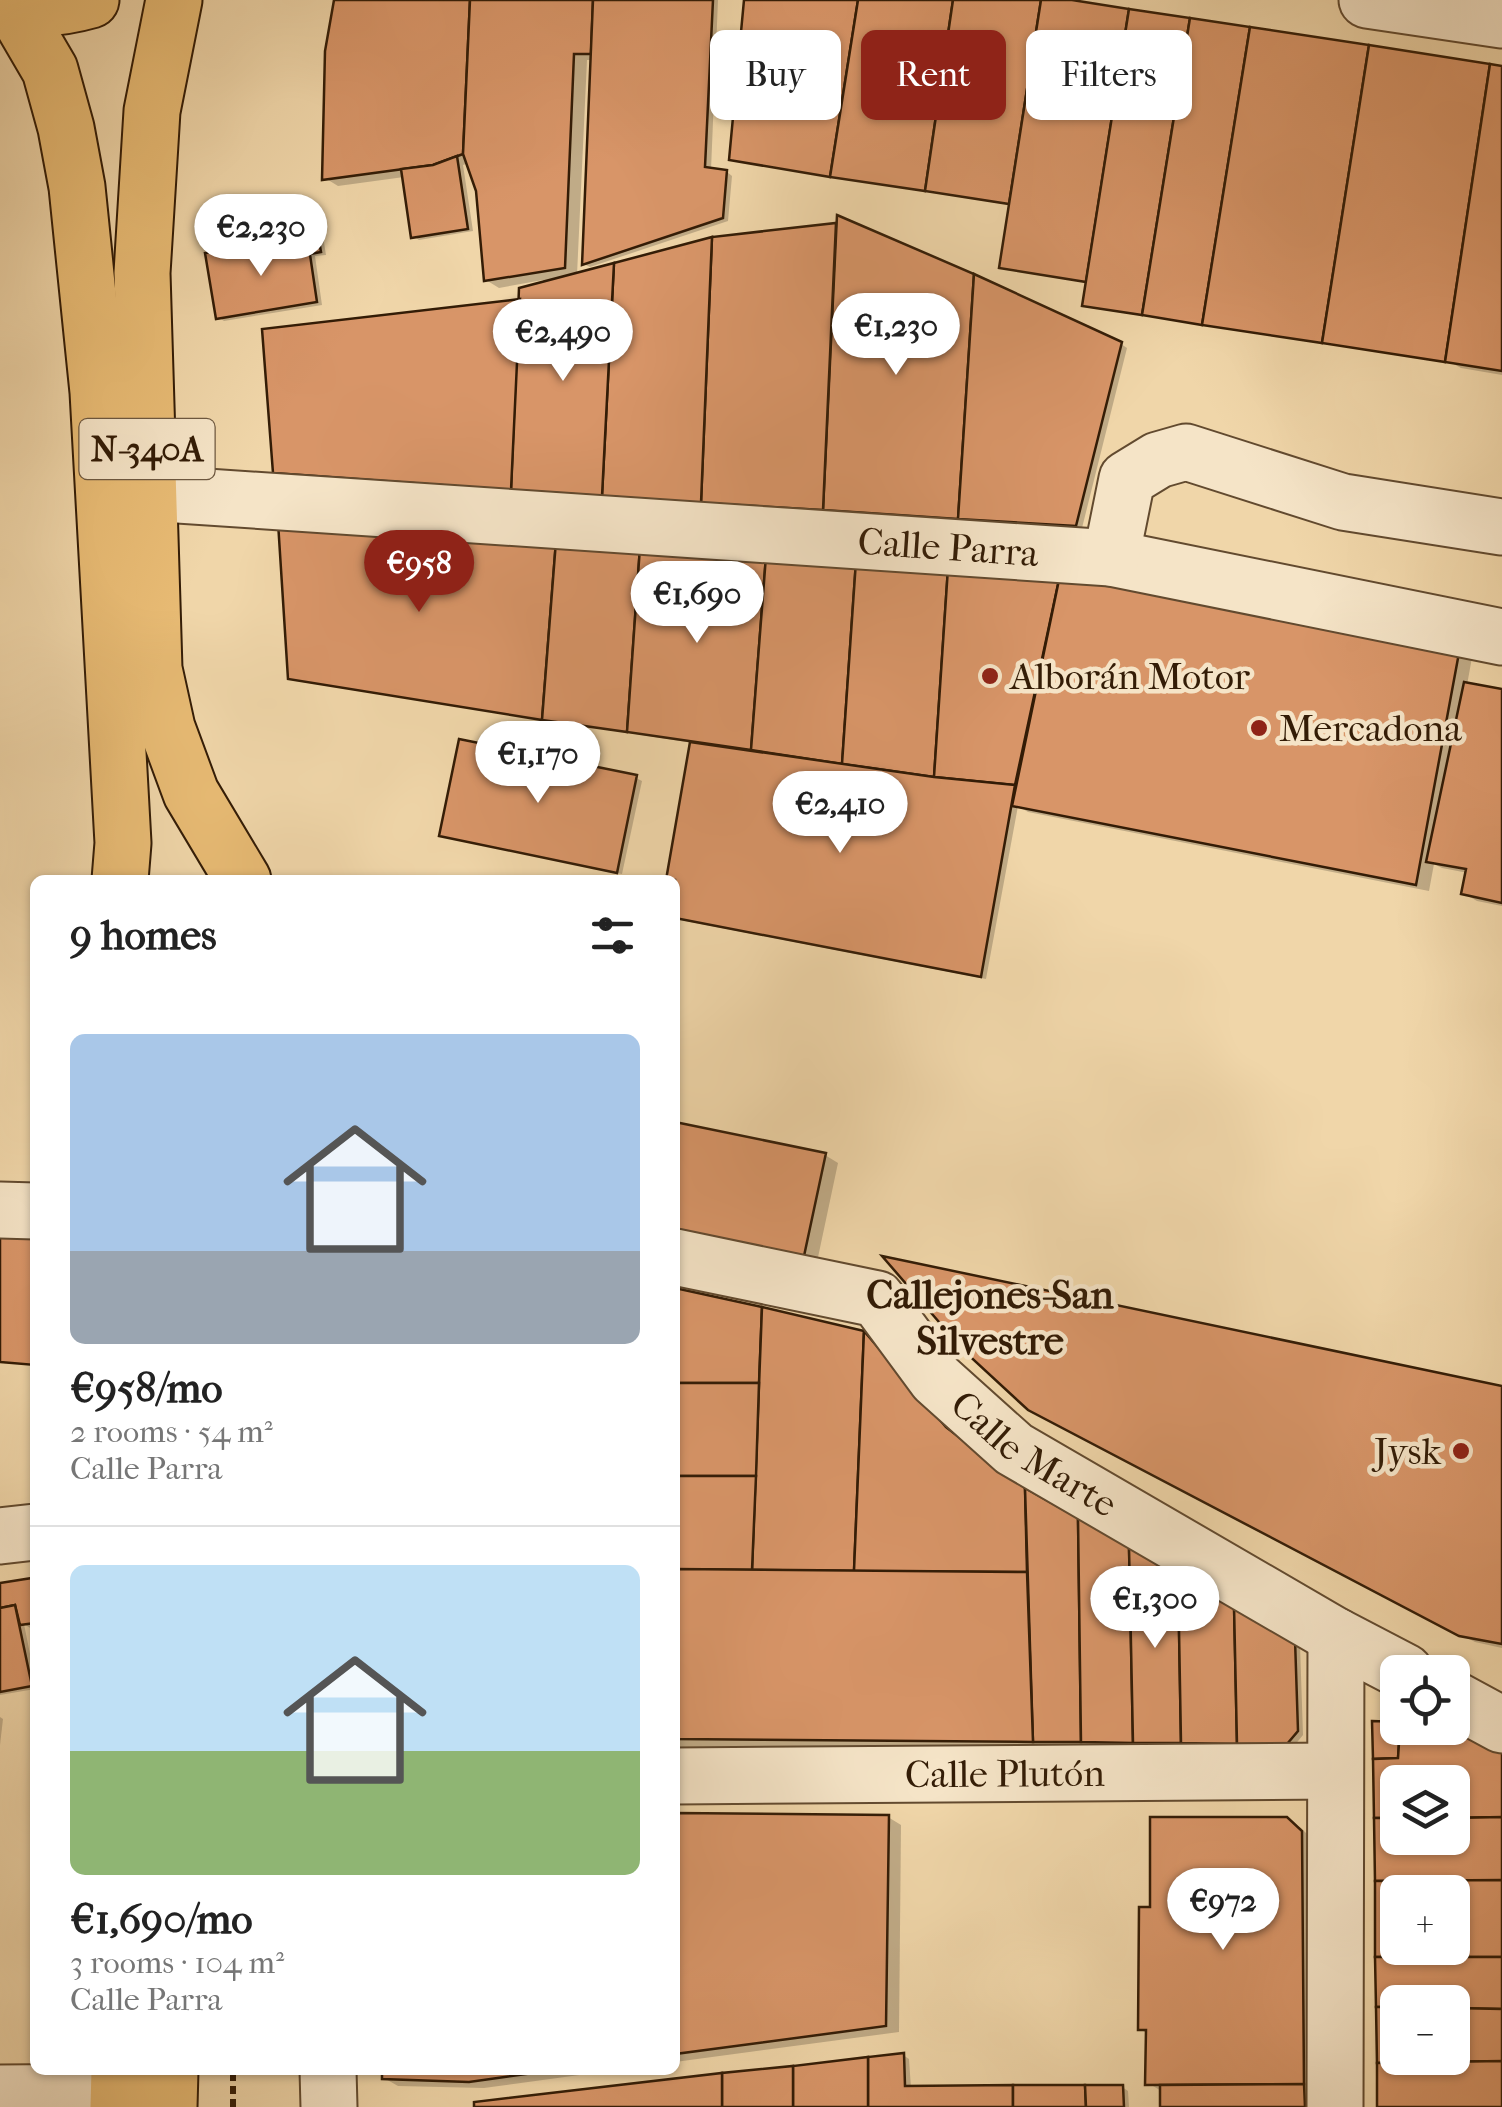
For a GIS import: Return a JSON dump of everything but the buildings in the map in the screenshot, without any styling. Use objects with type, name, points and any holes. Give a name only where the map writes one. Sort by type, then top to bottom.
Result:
[{"type":"highway","name":"N-340A","points":[[6,3],[64,8],[91,0]]},
{"type":"highway","name":"N-340A","points":[[174,0],[152,112],[142,273],[154,669],[167,728],[191,793],[240,875]]},
{"type":"highway","name":"N-340A","points":[[6,3],[50,70],[77,188],[98,392],[123,843],[120,875]]},
{"type":"highway","points":[[131,2094],[162,2075]]},
{"type":"street","points":[[1367,0],[1502,20]]},
{"type":"street","points":[[1111,558],[1127,479],[1158,460],[1186,452],[1343,502],[1502,527]]},
{"type":"street","name":"Calle Parra","points":[[148,492],[1111,558],[1502,637]]},
{"type":"street","points":[[0,1210],[30,1211]]},
{"type":"street","name":"Calle Marte","points":[[680,1258],[877,1299],[936,1379],[1014,1449],[1380,1659]]},
{"type":"street","points":[[0,1536],[30,1533]]},
{"type":"street","points":[[1335,2107],[1336,1636]]},
{"type":"street","points":[[1470,1708],[1502,1725]]},
{"type":"street","name":"Calle Plutón","points":[[680,1776],[1335,1771]]},
{"type":"street","points":[[328,2075],[329,2107]]},
{"type":"street","points":[[0,2094],[131,2094]]},
{"type":"path","points":[[233,2075],[233,2107]]},
{"type":"place","name":"Alborán Motor","points":[[990,676]]},
{"type":"place","name":"Mercadona","points":[[1259,728]]},
{"type":"place","name":"Jysk","points":[[1461,1451]]},
{"type":"district","name":"Callejones-San Silvestre","points":[[990,1317]]}]
